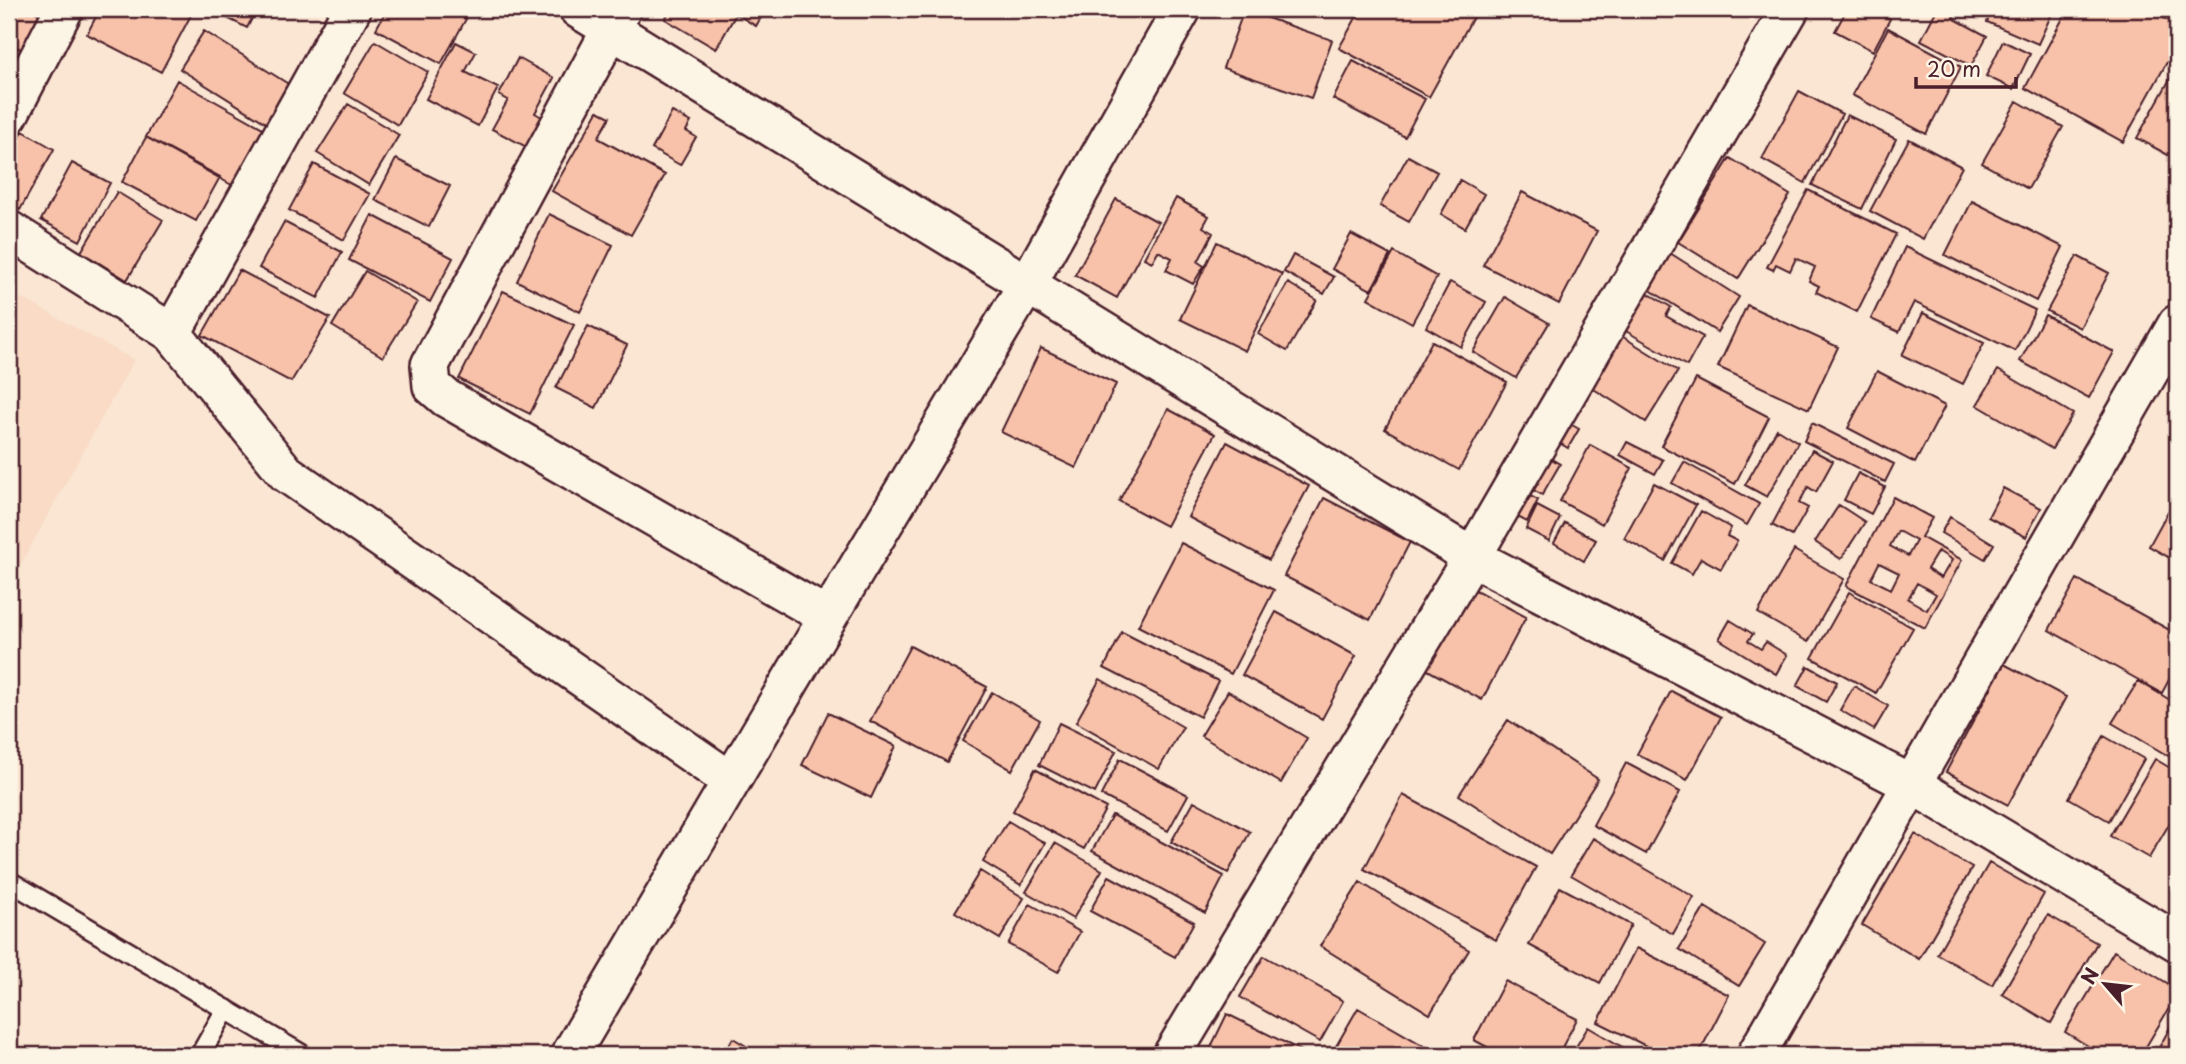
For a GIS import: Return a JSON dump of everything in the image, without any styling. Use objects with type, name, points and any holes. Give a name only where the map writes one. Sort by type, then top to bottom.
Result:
[{"type":"street","points":[[9,115],[64,9]]},
{"type":"street","points":[[172,333],[352,9]]},
{"type":"street","points":[[578,9],[618,18],[1028,283],[1472,557],[1911,784],[2177,942]]},
{"type":"street","points":[[570,1055],[1028,283],[1182,9]]},
{"type":"street","points":[[1172,1055],[1472,557],[1790,9]]},
{"type":"street","points":[[618,18],[430,365],[432,386],[446,398],[828,617]]},
{"type":"street","points":[[9,230],[172,333],[286,473],[731,781]]},
{"type":"street","points":[[1756,1055],[2177,324]]},
{"type":"lane","points":[[9,881],[303,1055]]},
{"type":"lane","points":[[200,1055],[226,1009]]},
{"type":"shaded area","points":[[9,291],[134,360],[9,585]]},
{"type":"building","points":[[9,9],[29,9],[44,16],[26,52],[9,43]]},
{"type":"building","points":[[100,9],[178,9],[191,15],[161,72],[87,34]]},
{"type":"building","points":[[209,9],[257,9],[247,28]]},
{"type":"building","points":[[387,9],[447,9],[466,19],[441,64],[376,29]]},
{"type":"building","points":[[671,9],[766,9],[756,26],[736,14],[716,49],[665,19]]},
{"type":"building","points":[[1361,9],[1477,10],[1429,97],[1339,48]]},
{"type":"building","points":[[1847,9],[1871,9],[1890,19],[1873,51],[1835,31]]},
{"type":"building","points":[[1937,9],[1956,12],[1953,18],[1987,36],[1971,66],[1921,40]]},
{"type":"building","points":[[1992,9],[2054,9],[2038,44],[1987,22]]},
{"type":"building","points":[[2068,9],[2147,9],[2177,25],[2177,44],[2123,142],[2025,88]]},
{"type":"building","points":[[1244,10],[1332,40],[1311,98],[1223,68]]},
{"type":"building","points":[[1888,28],[1961,67],[1926,134],[1852,95]]},
{"type":"building","points":[[204,31],[290,85],[266,123],[180,69]]},
{"type":"building","points":[[375,41],[428,72],[398,125],[344,93]]},
{"type":"building","points":[[2003,41],[2030,54],[2013,89],[1986,76]]},
{"type":"building","points":[[456,42],[476,52],[465,72],[498,88],[478,126],[426,99]]},
{"type":"building","points":[[9,51],[24,58],[9,90]]},
{"type":"building","points":[[518,58],[554,78],[535,113],[552,123],[536,152],[492,129],[508,100],[499,95]]},
{"type":"building","points":[[1353,61],[1425,99],[1405,137],[1333,99]]},
{"type":"building","points":[[2174,72],[2177,74],[2177,160],[2137,138]]},
{"type":"building","points":[[177,80],[286,141],[255,198],[146,137]]},
{"type":"building","points":[[1799,91],[1842,114],[1805,183],[1762,159]]},
{"type":"building","points":[[2017,101],[2063,127],[2028,189],[1982,163]]},
{"type":"building","points":[[348,104],[399,135],[369,185],[317,153]]},
{"type":"building","points":[[598,111],[610,117],[598,138],[665,175],[631,235],[552,191]]},
{"type":"building","points":[[672,112],[691,122],[686,131],[696,137],[680,165],[652,149]]},
{"type":"building","points":[[1847,115],[1896,139],[1862,209],[1812,185]]},
{"type":"building","points":[[23,131],[54,149],[20,210],[9,204],[9,156]]},
{"type":"building","points":[[146,137],[220,177],[196,221],[122,182]]},
{"type":"building","points":[[1909,139],[1962,167],[1923,239],[1870,211]]},
{"type":"building","points":[[1408,156],[1437,172],[1409,222],[1380,206]]},
{"type":"building","points":[[1730,158],[1790,195],[1738,279],[1678,242]]},
{"type":"building","points":[[396,159],[450,186],[429,227],[375,200]]},
{"type":"building","points":[[72,163],[110,183],[80,241],[41,220]]},
{"type":"building","points":[[314,164],[370,194],[344,240],[289,210]]},
{"type":"building","points":[[1460,180],[1484,194],[1465,228],[1441,214]]},
{"type":"building","points":[[1808,190],[1896,234],[1857,312],[1816,292],[1819,286],[1809,281],[1815,267],[1796,258],[1790,271],[1776,264],[1773,270],[1767,267]]},
{"type":"building","points":[[117,192],[163,220],[127,280],[81,252]]},
{"type":"building","points":[[1522,192],[1597,231],[1559,304],[1483,265]]},
{"type":"building","points":[[1176,198],[1209,216],[1203,227],[1213,233],[1198,262],[1204,266],[1193,284],[1166,270],[1172,258],[1158,251],[1152,262],[1144,258]]},
{"type":"building","points":[[1116,199],[1158,222],[1117,298],[1075,275]]},
{"type":"building","points":[[1972,201],[2063,247],[2036,301],[1945,255]]},
{"type":"building","points":[[549,214],[613,245],[580,312],[517,281]]},
{"type":"building","points":[[372,215],[453,258],[430,302],[349,260]]},
{"type":"building","points":[[284,222],[342,252],[318,298],[259,268]]},
{"type":"building","points":[[1351,234],[1390,255],[1371,290],[1332,269]]},
{"type":"building","points":[[1217,242],[1282,274],[1245,351],[1180,319]]},
{"type":"building","points":[[1905,247],[2035,310],[2015,351],[1914,302],[1899,332],[1871,319]]},
{"type":"building","points":[[1394,252],[1437,277],[1412,323],[1368,298]]},
{"type":"building","points":[[1670,253],[1739,297],[1717,332],[1647,288]]},
{"type":"building","points":[[1293,255],[1334,277],[1324,294],[1284,272]]},
{"type":"building","points":[[2077,256],[2109,273],[2080,328],[2047,311]]},
{"type":"building","points":[[239,270],[330,318],[291,382],[202,335]]},
{"type":"building","points":[[365,271],[417,302],[383,357],[332,326]]},
{"type":"building","points":[[1450,282],[1486,302],[1461,347],[1426,327]]},
{"type":"building","points":[[1288,283],[1317,300],[1287,351],[1258,334]]},
{"type":"building","points":[[503,291],[574,325],[530,414],[459,379]]},
{"type":"building","points":[[1646,292],[1671,307],[1666,316],[1703,337],[1687,366],[1624,330]]},
{"type":"building","points":[[1505,297],[1549,323],[1516,378],[1473,352]]},
{"type":"building","points":[[1747,305],[1838,347],[1809,409],[1718,367]]},
{"type":"building","points":[[1923,313],[1984,343],[1963,384],[1902,355]]},
{"type":"building","points":[[2045,315],[2114,352],[2089,398],[2020,361]]},
{"type":"building","points":[[588,326],[627,345],[596,408],[556,388]]},
{"type":"building","points":[[1620,335],[1678,371],[1646,422],[1589,386]]},
{"type":"building","points":[[1432,341],[1507,382],[1459,470],[1385,429]]},
{"type":"building","points":[[1041,348],[1116,384],[1076,468],[1001,432]]},
{"type":"building","points":[[1998,370],[2073,414],[2052,449],[1977,405]]},
{"type":"building","points":[[1877,371],[1945,406],[1915,463],[1848,428]]},
{"type":"building","points":[[1696,379],[1769,417],[1735,484],[1661,446]]},
{"type":"building","points":[[1168,409],[1215,434],[1166,526],[1119,501]]},
{"type":"building","points":[[1565,421],[1579,429],[1568,448],[1553,439]]},
{"type":"building","points":[[1812,423],[1894,464],[1885,482],[1804,441]]},
{"type":"building","points":[[1777,429],[1798,442],[1767,497],[1745,485]]},
{"type":"building","points":[[1227,442],[1309,486],[1269,560],[1188,517]]},
{"type":"building","points":[[1627,442],[1663,460],[1655,474],[1620,455]]},
{"type":"building","points":[[1590,445],[1632,468],[1602,524],[1560,501]]},
{"type":"building","points":[[1812,450],[1833,461],[1816,492],[1808,487],[1799,503],[1808,508],[1792,536],[1772,525]]},
{"type":"building","points":[[1543,454],[1560,464],[1542,495],[1525,485]]},
{"type":"building","points":[[1684,462],[1759,504],[1747,525],[1672,483]]},
{"type":"building","points":[[1858,473],[1885,487],[1871,514],[1844,500]]},
{"type":"building","points":[[1654,483],[1696,505],[1665,561],[1624,538]]},
{"type":"building","points":[[2003,488],[2041,508],[2026,537],[1988,517]]},
{"type":"building","points":[[1524,493],[1538,500],[1527,522],[1512,514]]},
{"type":"building","points":[[2177,495],[2177,562],[2149,546]]},
{"type":"building","points":[[1893,497],[1932,518],[1921,537],[1962,560],[1925,628],[1846,586]],"holes":[[[1898,531],[1916,541],[1908,556],[1890,546]],[[1938,551],[1952,560],[1941,578],[1927,569]],[[1879,563],[1899,573],[1891,589],[1871,579]],[[1917,583],[1936,594],[1927,610],[1908,599]]]},
{"type":"building","points":[[1324,498],[1410,542],[1370,620],[1284,576]]},
{"type":"building","points":[[1839,505],[1865,522],[1841,559],[1815,542]]},
{"type":"building","points":[[1537,506],[1560,518],[1549,541],[1526,529]]},
{"type":"building","points":[[1701,511],[1731,528],[1727,536],[1737,541],[1721,569],[1701,558],[1692,574],[1672,563]]},
{"type":"building","points":[[1950,517],[1994,544],[1985,559],[1941,533]]},
{"type":"building","points":[[1565,523],[1596,540],[1584,561],[1554,543]]},
{"type":"building","points":[[1181,543],[1274,590],[1231,674],[1138,626]]},
{"type":"building","points":[[1794,550],[1844,579],[1808,642],[1758,613]]},
{"type":"building","points":[[2077,579],[2177,634],[2177,665],[2162,693],[2049,630]]},
{"type":"building","points":[[1468,586],[1526,617],[1482,700],[1424,668]]},
{"type":"building","points":[[1849,592],[1913,628],[1876,693],[1812,658]]},
{"type":"building","points":[[1276,612],[1356,656],[1322,719],[1242,675]]},
{"type":"building","points":[[1730,620],[1753,634],[1748,641],[1761,649],[1766,642],[1787,655],[1776,674],[1719,639]]},
{"type":"building","points":[[1122,632],[1218,681],[1200,717],[1104,668]]},
{"type":"building","points":[[910,646],[987,687],[947,762],[870,721]]},
{"type":"building","points":[[2004,664],[2066,697],[2008,805],[1946,772]]},
{"type":"building","points":[[1808,666],[1837,682],[1826,702],[1797,686]]},
{"type":"building","points":[[1100,679],[1183,727],[1159,769],[1076,722]]},
{"type":"building","points":[[2138,681],[2177,704],[2177,761],[2112,723]]},
{"type":"building","points":[[1854,686],[1888,706],[1874,730],[1840,710]]},
{"type":"building","points":[[1228,691],[1307,738],[1281,783],[1201,736]]},
{"type":"building","points":[[1671,691],[1721,717],[1687,780],[1637,754]]},
{"type":"building","points":[[992,692],[1040,720],[1012,770],[963,741]]},
{"type":"building","points":[[828,713],[896,746],[871,798],[802,765]]},
{"type":"building","points":[[1508,720],[1598,779],[1550,854],[1459,795]]},
{"type":"building","points":[[1059,723],[1116,751],[1095,793],[1039,765]]},
{"type":"building","points":[[2104,736],[2144,759],[2109,821],[2069,798]]},
{"type":"building","points":[[1120,759],[1188,795],[1168,831],[1101,795]]},
{"type":"building","points":[[2155,759],[2177,772],[2177,811],[2149,858],[2110,836]]},
{"type":"building","points":[[1626,763],[1680,792],[1646,854],[1593,825]]},
{"type":"building","points":[[1035,769],[1106,808],[1084,849],[1013,811]]},
{"type":"building","points":[[1403,795],[1536,867],[1496,940],[1364,869]]},
{"type":"building","points":[[1194,801],[1250,832],[1228,873],[1171,842]]},
{"type":"building","points":[[1112,815],[1224,876],[1205,913],[1092,851]]},
{"type":"building","points":[[1008,821],[1045,843],[1021,885],[983,862]]},
{"type":"building","points":[[1915,834],[1972,868],[1919,959],[1862,925]]},
{"type":"building","points":[[1593,838],[1694,897],[1673,934],[1571,875]]},
{"type":"building","points":[[1055,843],[1102,870],[1073,919],[1026,892]]},
{"type":"building","points":[[1989,863],[2044,894],[1992,985],[1937,954]]},
{"type":"building","points":[[980,871],[1024,898],[1000,939],[955,912]]},
{"type":"building","points":[[1109,876],[1194,922],[1175,957],[1090,911]]},
{"type":"building","points":[[1360,882],[1469,950],[1430,1014],[1320,946]]},
{"type":"building","points":[[1560,887],[1631,925],[1600,983],[1529,945]]},
{"type":"building","points":[[1030,904],[1080,932],[1058,972],[1008,944]]},
{"type":"building","points":[[1705,907],[1765,944],[1739,986],[1679,949]]},
{"type":"building","points":[[2048,915],[2097,943],[2051,1023],[2002,994]]},
{"type":"building","points":[[1636,948],[1729,995],[1698,1055],[1664,1055],[1598,1022]]},
{"type":"building","points":[[2114,951],[2177,989],[2177,995],[2141,1055],[2103,1055],[2065,1032]]},
{"type":"building","points":[[1264,956],[1343,1001],[1320,1042],[1240,997]]},
{"type":"building","points":[[1505,981],[1577,1019],[1558,1055],[1502,1055],[1474,1040]]},
{"type":"building","points":[[1358,1008],[1436,1053],[1435,1055],[1331,1055]]},
{"type":"building","points":[[1227,1014],[1306,1053],[1305,1055],[1207,1055]]},
{"type":"building","points":[[2172,1024],[2177,1027],[2177,1055],[2155,1055]]},
{"type":"building","points":[[1588,1027],[1636,1055],[1571,1055]]},
{"type":"building","points":[[733,1038],[761,1055],[723,1055]]}]
